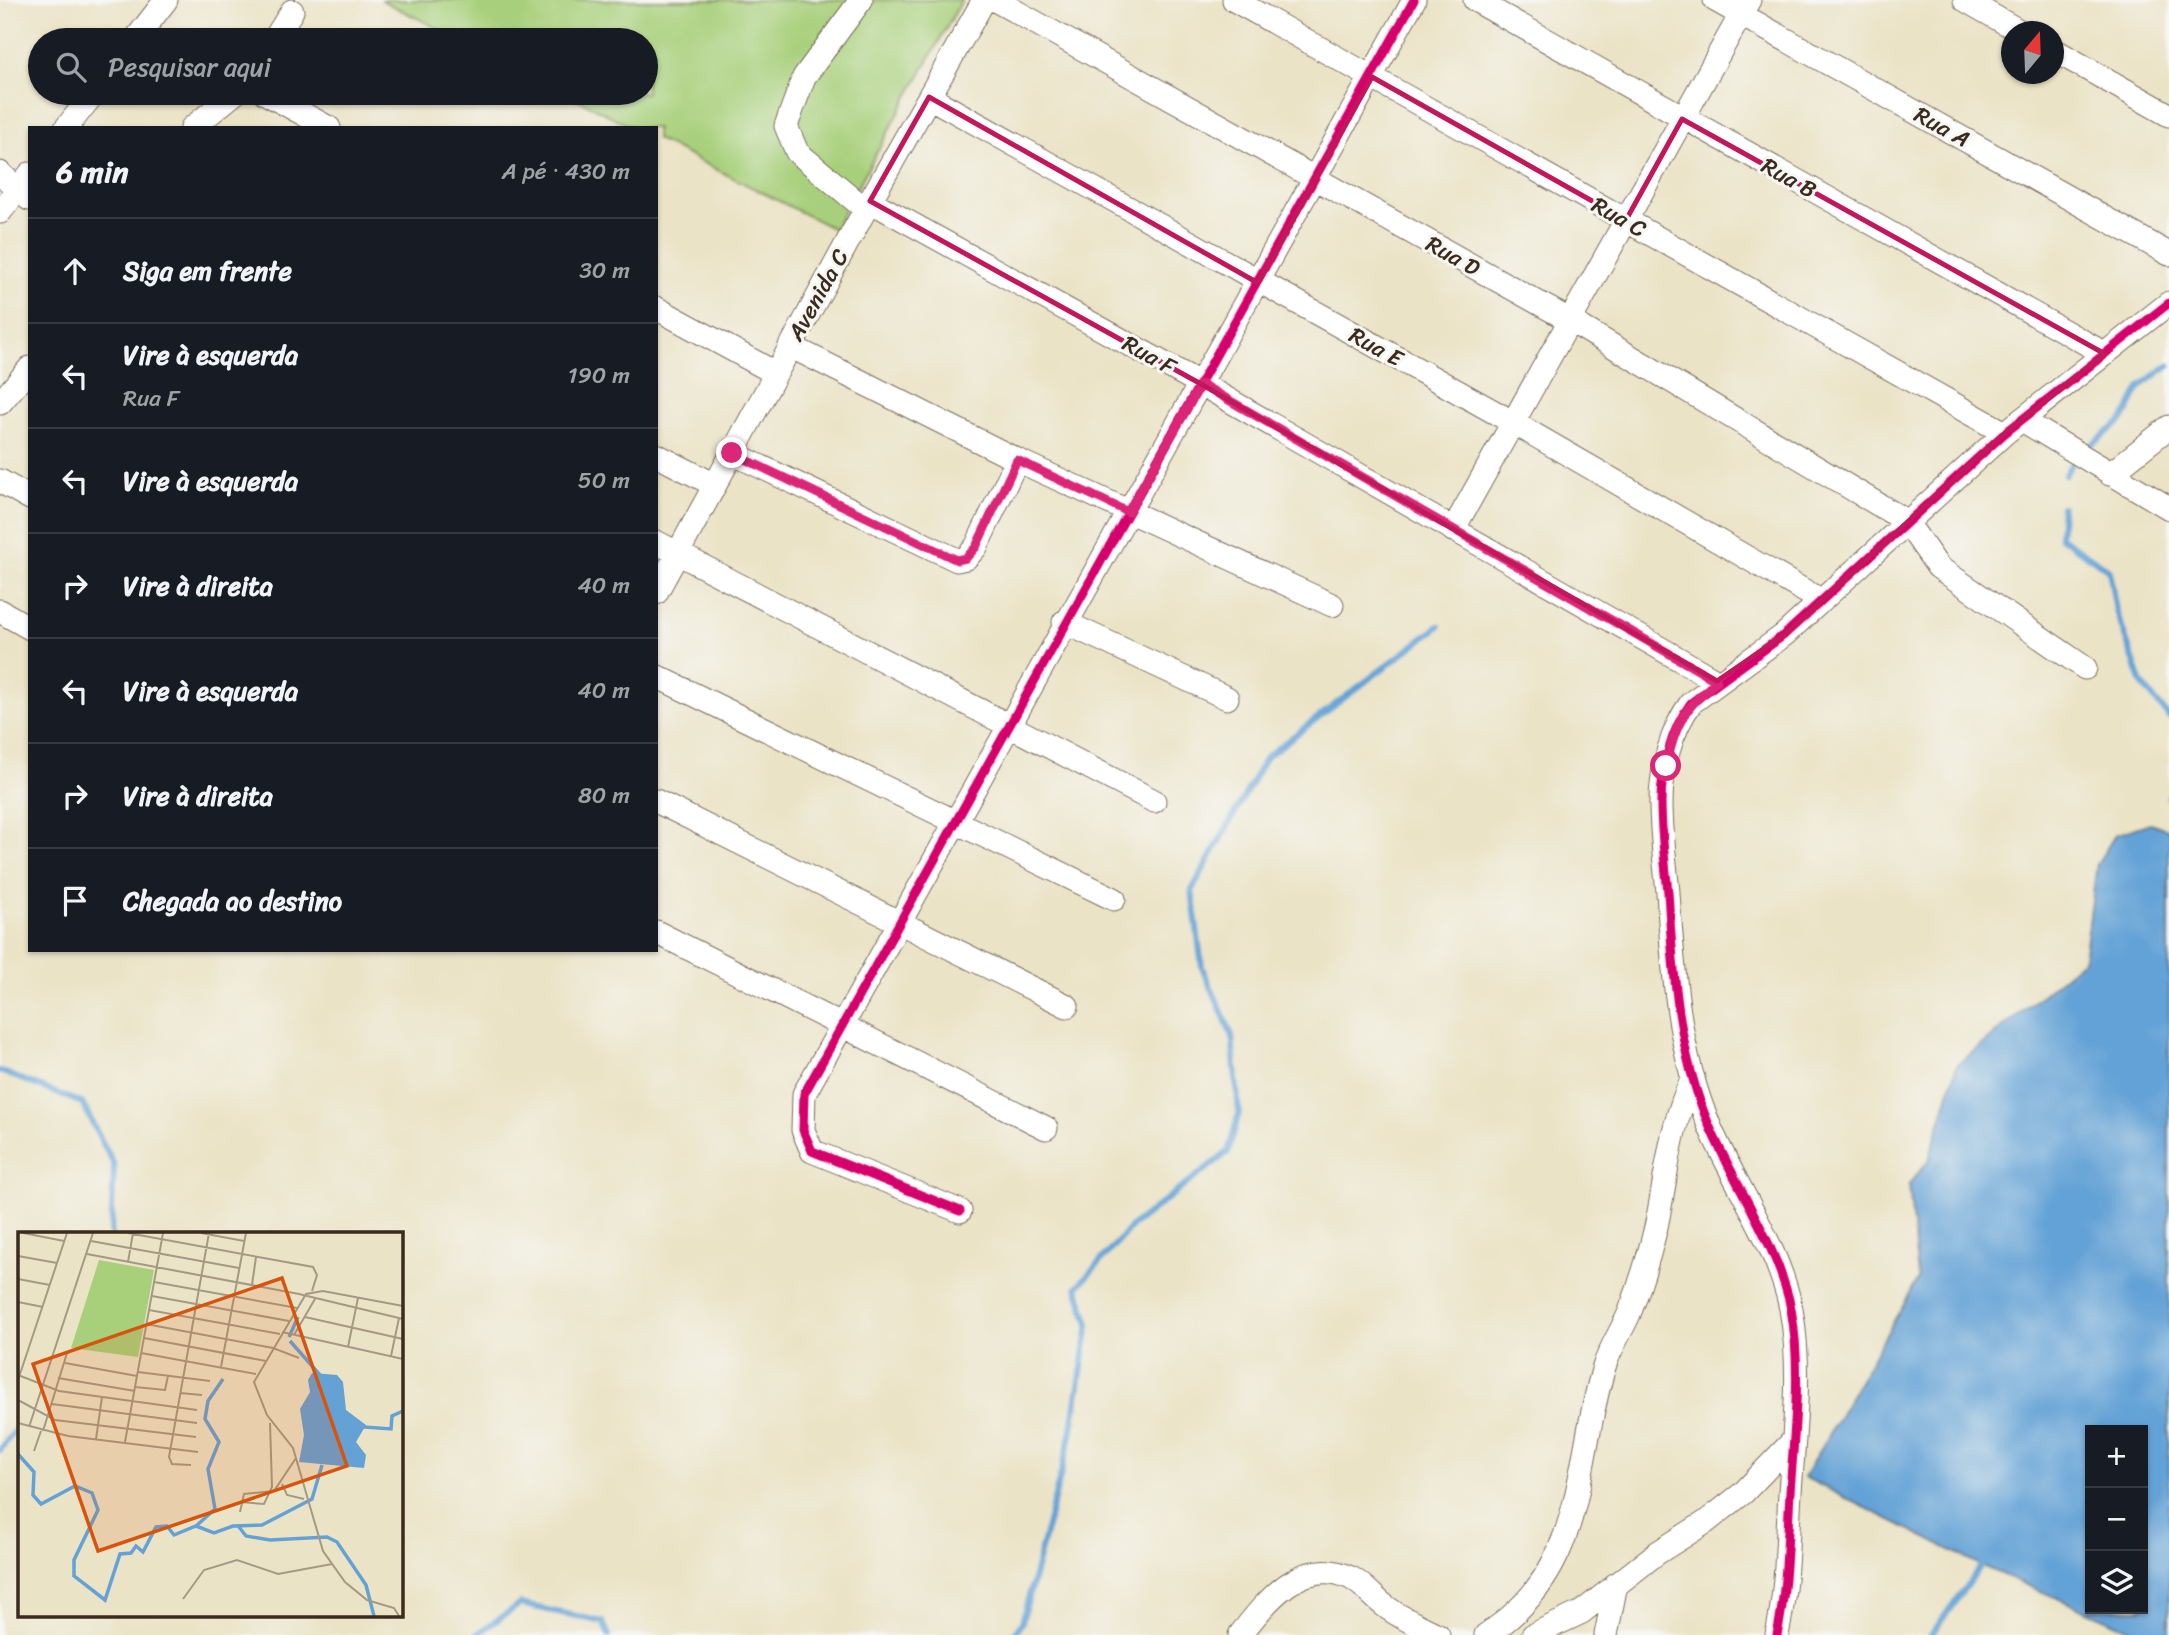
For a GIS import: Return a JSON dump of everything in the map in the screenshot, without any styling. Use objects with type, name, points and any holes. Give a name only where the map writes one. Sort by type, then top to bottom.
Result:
[{"type":"street","points":[[144,28],[166,0]]},
{"type":"street","name":"Rua F","points":[[861,0],[804,77],[786,126],[797,152],[867,205],[1201,384],[1717,681]]},
{"type":"street","name":"Avenida C","points":[[658,589],[867,205],[984,0]]},
{"type":"street","name":"Rua D","points":[[995,0],[1571,321],[1906,521]]},
{"type":"street","name":"Rua C","points":[[1234,0],[1626,220],[2013,427],[2110,474],[2169,508]]},
{"type":"street","points":[[960,1211],[812,1151],[803,1130],[804,1094],[1414,0]]},
{"type":"street","name":"Rua B","points":[[1475,0],[1682,119],[2105,354]]},
{"type":"street","name":"Rua A","points":[[1715,0],[1745,7],[2169,254]]},
{"type":"street","points":[[1965,0],[2002,21]]},
{"type":"street","points":[[1453,530],[1745,7]]},
{"type":"street","points":[[281,28],[292,11]]},
{"type":"street","points":[[2064,56],[2169,115]]},
{"type":"street","name":"Rua E","points":[[929,97],[1258,283],[1514,423],[1822,601]]},
{"type":"street","points":[[68,126],[84,105]]},
{"type":"street","points":[[194,126],[220,105]]},
{"type":"street","points":[[287,105],[325,126]]},
{"type":"street","points":[[0,173],[26,187],[0,212]]},
{"type":"street","points":[[1777,1635],[1786,1568],[1794,1440],[1796,1353],[1790,1306],[1774,1262],[1709,1125],[1693,1078],[1674,975],[1661,802],[1666,766],[1681,717],[1691,703],[1717,681],[1775,642],[2013,427],[2169,303]]},
{"type":"street","points":[[658,309],[775,373]]},
{"type":"street","points":[[790,346],[1017,460],[1332,605]]},
{"type":"street","points":[[0,402],[28,370]]},
{"type":"street","points":[[2110,474],[2169,427]]},
{"type":"street","points":[[732,453],[957,560],[966,558],[976,547],[1017,460]]},
{"type":"street","points":[[658,456],[715,485]]},
{"type":"street","points":[[0,481],[28,497]]},
{"type":"street","points":[[1906,521],[1938,567],[2085,668]]},
{"type":"street","points":[[658,543],[1154,801]]},
{"type":"street","points":[[0,611],[28,627]]},
{"type":"street","points":[[1065,622],[1227,698]]},
{"type":"street","points":[[658,677],[1114,899]]},
{"type":"street","points":[[658,803],[1067,1006]]},
{"type":"street","points":[[658,933],[1046,1129]]},
{"type":"street","points":[[1486,1635],[1528,1600],[1564,1544],[1574,1511],[1587,1433],[1604,1367],[1628,1314],[1649,1255],[1670,1147],[1680,1108],[1693,1078]]},
{"type":"street","points":[[1533,1635],[1582,1612],[1616,1584],[1743,1493],[1794,1440]]},
{"type":"street","points":[[1241,1635],[1275,1593],[1288,1583],[1328,1572],[1352,1579],[1385,1606],[1438,1635]]},
{"type":"street","points":[[1606,1635],[1616,1584]]},
{"type":"highlighted area","points":[[1372,77],[1626,220],[1682,119],[2105,354],[2005,433],[1784,635],[1717,681],[1201,384],[870,201],[929,97],[1258,283]]},
{"type":"green space","points":[[381,0],[962,0],[834,229],[658,140],[658,126],[630,126],[589,105],[658,105],[658,28],[437,28]]},
{"type":"water","points":[[2150,823],[2169,830],[2169,1635],[2143,1635],[2094,1614],[2148,1614],[2148,1425],[2085,1425],[2085,1610],[1982,1566],[1804,1477],[1918,1279],[1909,1184],[1929,1160],[1957,1065],[2084,960],[2097,864],[2115,835]]},
{"type":"waterway","points":[[2084,451],[2124,419],[2141,386],[2169,365]]},
{"type":"waterway","points":[[2065,475],[2075,457]]},
{"type":"waterway","points":[[2062,507],[2060,537],[2109,570],[2116,611],[2142,684],[2169,717]]},
{"type":"waterway","points":[[1014,1635],[1022,1622],[1071,1435],[1089,1324],[1077,1287],[1132,1226],[1228,1152],[1239,1113],[1232,1035],[1202,967],[1192,890],[1266,757],[1439,626]]},
{"type":"waterway","points":[[0,1071],[82,1103],[114,1165],[111,1232]]},
{"type":"waterway","points":[[0,1450],[18,1426]]},
{"type":"waterway","points":[[1931,1635],[1985,1560]]},
{"type":"waterway","points":[[476,1635],[520,1604],[603,1622],[609,1635]]},
{"type":"cycle path","points":[[960,1211],[812,1151],[803,1130],[804,1094],[1414,0]]},
{"type":"cycle path","points":[[1777,1635],[1785,1582],[1795,1424],[1797,1378],[1794,1332],[1791,1309],[1777,1262],[1709,1125],[1690,1069],[1675,981],[1662,825],[1661,790],[1668,750],[1691,703],[1784,635],[2005,433],[2169,303]]},
{"type":"route","points":[[732,453],[957,560],[966,558],[976,547],[1017,460],[1128,512],[1201,384],[1717,681],[1691,703],[1681,717],[1666,766]]}]
